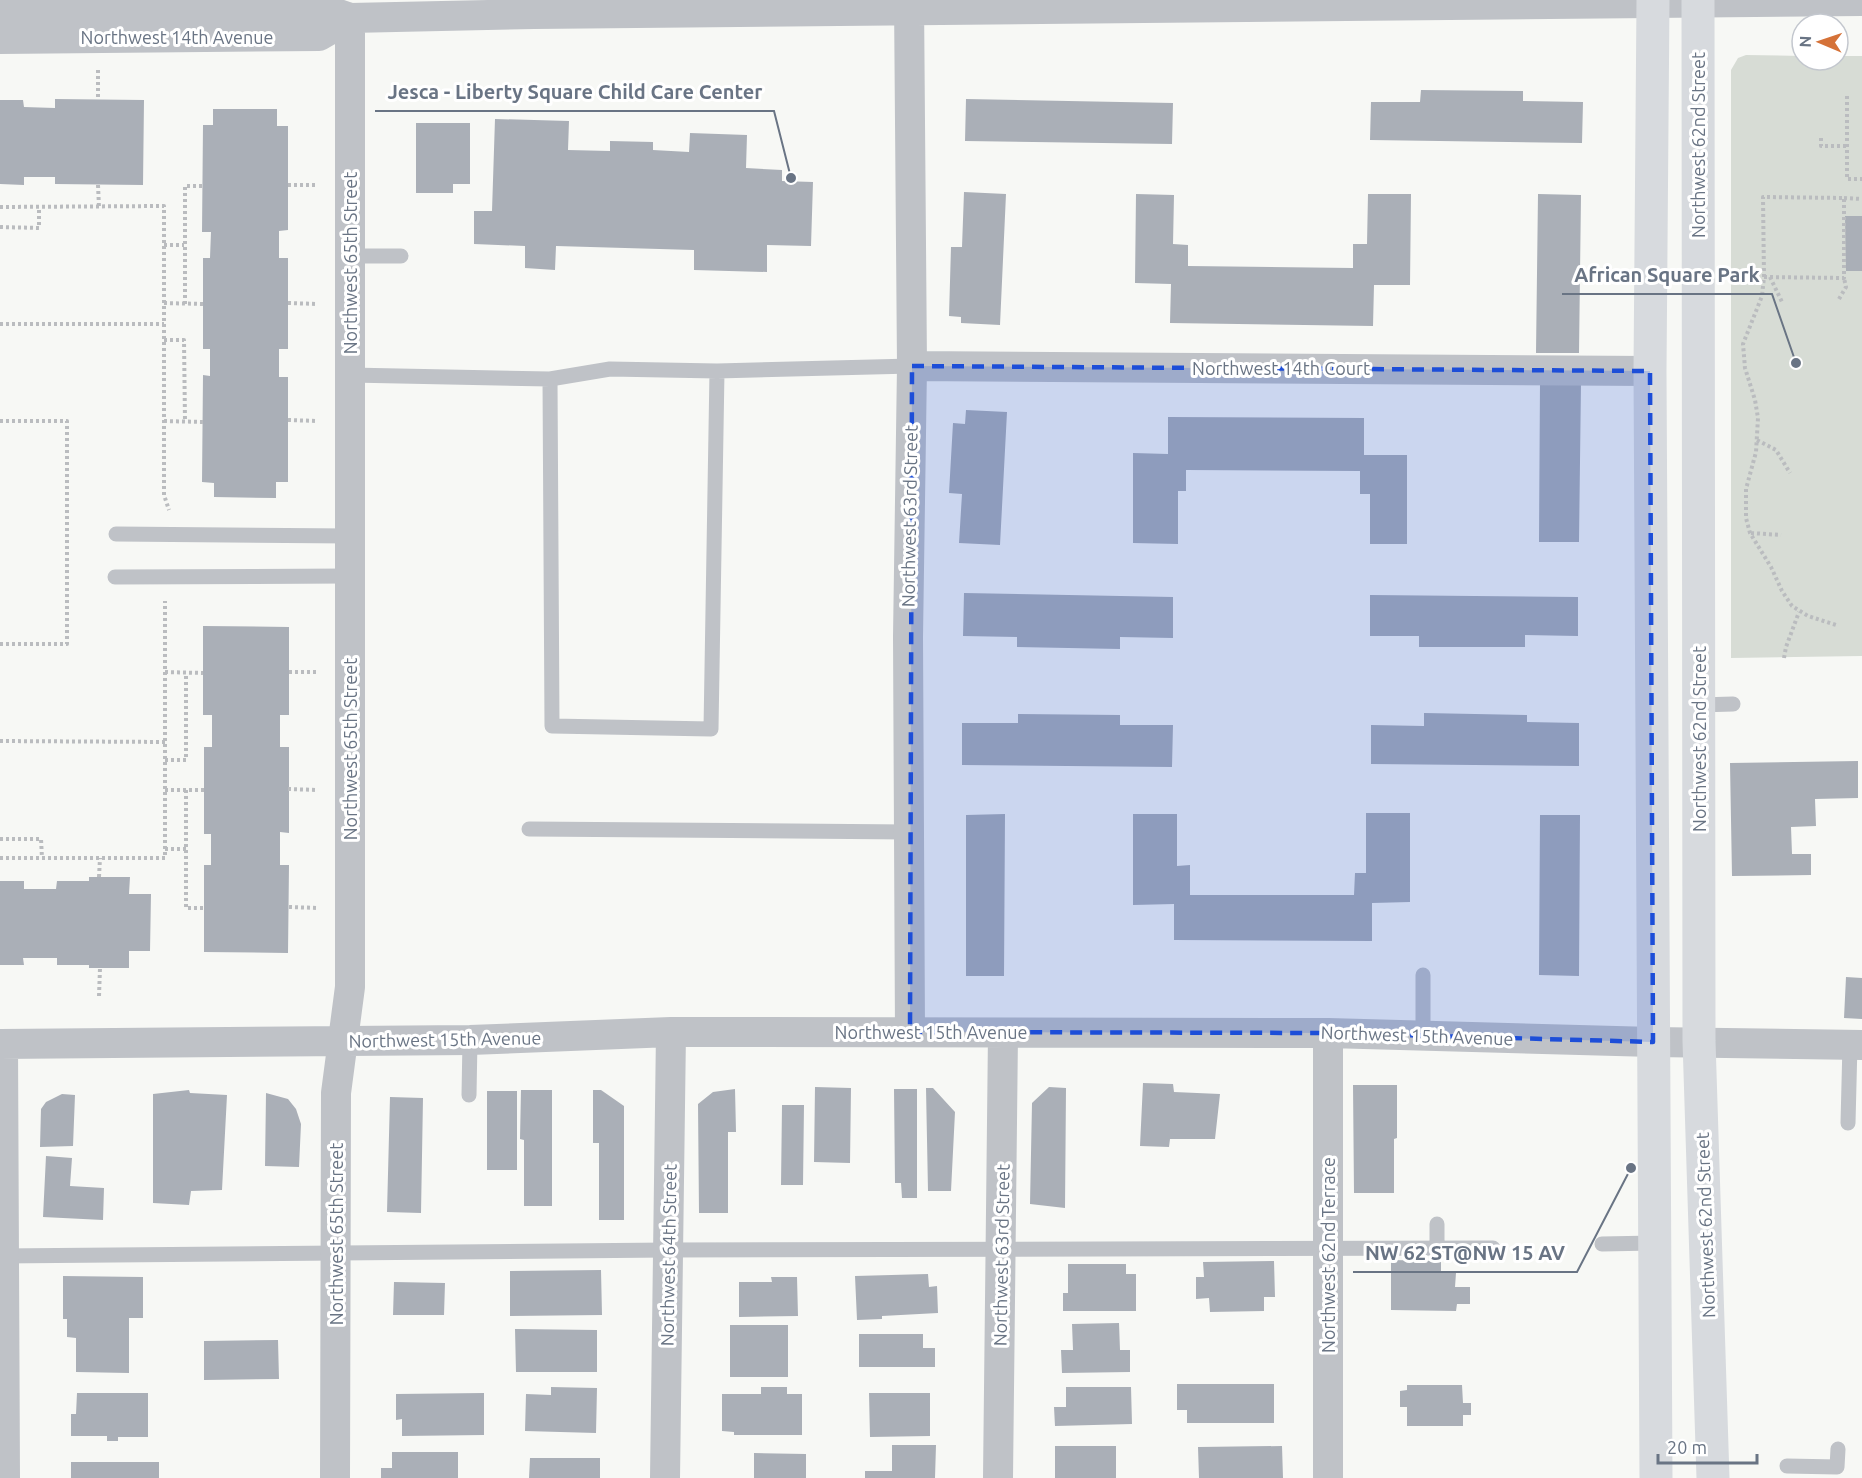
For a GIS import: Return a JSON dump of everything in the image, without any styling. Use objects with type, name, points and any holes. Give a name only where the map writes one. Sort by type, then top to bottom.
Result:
[{"type":"main road","points":[[1653,1],[1650,371],[1656,1478]]},
{"type":"main road","name":"Northwest 62nd Street","points":[[1698,1],[1699,1041],[1713,1478]]},
{"type":"street","name":"Northwest 14th Avenue","points":[[0,39],[319,36],[350,18],[392,9],[1846,1]]},
{"type":"street","name":"Northwest 63rd Street","points":[[909,5],[912,366],[908,637],[910,1032]]},
{"type":"street","name":"Northwest 14th Avenue","points":[[0,10],[316,6],[350,18]]},
{"type":"street","name":"Northwest 65th Street","points":[[335,1478],[336,1093],[350,987],[350,18]]},
{"type":"street","name":"Northwest 14th Court","points":[[912,366],[1650,371]]},
{"type":"street","name":"Northwest 15th Avenue","points":[[2,1044],[470,1040],[671,1032],[910,1032],[1328,1033],[1856,1045]]},
{"type":"street","name":"Northwest 64th Street","points":[[665,1478],[671,1032]]},
{"type":"street","name":"Northwest 63rd Street","points":[[999,1478],[1003,1033]]},
{"type":"street","name":"Northwest 62nd Terrace","points":[[1328,1033],[1328,1478]]},
{"type":"street","points":[[2,1044],[5,1478]]},
{"type":"lane","points":[[350,256],[401,256]]},
{"type":"lane","points":[[350,375],[550,379],[610,369],[717,371],[912,366]]},
{"type":"lane","points":[[550,379],[552,726],[711,729],[717,371]]},
{"type":"lane","points":[[116,534],[350,536]]},
{"type":"lane","points":[[115,577],[349,576]]},
{"type":"lane","points":[[1699,705],[1733,704]]},
{"type":"lane","points":[[529,829],[909,832]]},
{"type":"lane","points":[[1423,975],[1423,1035]]},
{"type":"lane","points":[[469,1095],[470,1040]]},
{"type":"lane","points":[[1848,1123],[1856,1045]]},
{"type":"lane","points":[[1437,1224],[1437,1247]]},
{"type":"lane","points":[[1602,1244],[1654,1243]]},
{"type":"lane","points":[[2,1256],[668,1250],[1494,1248]]},
{"type":"lane","points":[[1787,1466],[1837,1467],[1838,1449]]},
{"type":"path","points":[[98,74],[98,100]]},
{"type":"path","points":[[1847,96],[1847,179],[1862,179]]},
{"type":"path","points":[[1821,138],[1821,146],[1847,146]]},
{"type":"path","points":[[99,185],[99,207]]},
{"type":"path","points":[[184,304],[185,186],[203,186]]},
{"type":"path","points":[[288,186],[316,186]]},
{"type":"path","points":[[1836,625],[1799,612],[1792,606],[1750,533],[1746,518],[1746,497],[1757,440],[1758,418],[1745,368],[1743,344],[1762,296],[1764,277],[1763,197],[1862,199]]},
{"type":"path","points":[[1839,299],[1846,287],[1844,198]]},
{"type":"path","points":[[0,207],[164,206],[164,495],[172,518]]},
{"type":"path","points":[[0,227],[39,228],[39,207]]},
{"type":"path","points":[[164,245],[184,245]]},
{"type":"path","points":[[1764,277],[1844,278]]},
{"type":"path","points":[[1770,277],[1782,302]]},
{"type":"path","points":[[164,303],[203,304]]},
{"type":"path","points":[[288,303],[317,304]]},
{"type":"path","points":[[0,324],[164,324]]},
{"type":"path","points":[[164,340],[184,340],[185,421]]},
{"type":"path","points":[[288,420],[317,421]]},
{"type":"path","points":[[0,421],[67,421],[67,644],[0,644]]},
{"type":"path","points":[[164,421],[203,422]]},
{"type":"path","points":[[1757,440],[1776,450],[1790,473]]},
{"type":"path","points":[[1750,533],[1781,535]]},
{"type":"path","points":[[0,858],[165,858],[165,597]]},
{"type":"path","points":[[1784,658],[1799,612]]},
{"type":"path","points":[[165,672],[203,673]]},
{"type":"path","points":[[289,672],[318,672]]},
{"type":"path","points":[[165,760],[186,760],[186,673]]},
{"type":"path","points":[[0,741],[165,742]]},
{"type":"path","points":[[288,789],[318,790]]},
{"type":"path","points":[[165,790],[204,790]]},
{"type":"path","points":[[186,790],[186,908],[204,908]]},
{"type":"path","points":[[0,839],[41,839],[42,858]]},
{"type":"path","points":[[165,849],[186,849]]},
{"type":"path","points":[[99,877],[100,858]]},
{"type":"path","points":[[289,907],[318,908]]},
{"type":"path","points":[[99,996],[100,968]]},
{"type":"highlighted area","points":[[912,366],[1650,371],[1653,1042],[1328,1033],[910,1032]]},
{"type":"shaded area","points":[[1746,55],[1790,56],[1790,72],[1850,72],[1850,56],[1862,56],[1862,656],[1731,658],[1731,70],[1738,58]]},
{"type":"building","points":[[1421,90],[1523,91],[1523,101],[1583,102],[1582,143],[1370,140],[1371,102],[1420,102]]},
{"type":"building","points":[[55,99],[144,100],[143,185],[55,184],[55,177],[24,177],[24,185],[0,184],[0,100],[23,100],[24,107],[55,108]]},
{"type":"building","points":[[966,99],[1173,103],[1172,144],[965,141]]},
{"type":"building","points":[[213,109],[277,109],[277,126],[288,126],[288,230],[279,231],[279,258],[288,258],[288,349],[279,349],[279,377],[288,377],[288,482],[276,482],[276,498],[214,497],[214,483],[202,482],[203,375],[210,376],[210,349],[203,349],[203,258],[210,258],[211,232],[202,232],[203,125],[213,125]]},
{"type":"building","points":[[495,119],[569,121],[568,150],[610,151],[610,141],[653,142],[653,150],[689,152],[690,133],[747,135],[746,168],[782,170],[782,181],[813,182],[811,246],[767,245],[767,272],[694,270],[694,250],[556,246],[555,270],[525,268],[525,246],[474,244],[474,211],[492,211]]},
{"type":"building","points":[[416,123],[470,123],[470,184],[453,184],[453,193],[416,193]]},
{"type":"building","points":[[964,192],[1006,194],[1000,325],[961,323],[961,317],[949,316],[951,247],[962,247]]},
{"type":"building","points":[[1136,194],[1174,195],[1173,244],[1188,245],[1188,266],[1353,268],[1353,244],[1367,244],[1368,194],[1411,194],[1410,285],[1374,285],[1373,326],[1170,323],[1171,284],[1135,283]]},
{"type":"building","points":[[1538,194],[1581,195],[1579,353],[1536,353]]},
{"type":"building","points":[[1845,216],[1862,216],[1862,271],[1846,271]]},
{"type":"building","points":[[1540,382],[1581,382],[1579,542],[1539,542]]},
{"type":"building","points":[[966,410],[1007,412],[1000,545],[959,543],[962,494],[949,493],[953,423],[965,424]]},
{"type":"building","points":[[1168,417],[1364,418],[1364,455],[1407,455],[1407,544],[1370,544],[1370,494],[1360,494],[1360,471],[1186,470],[1186,491],[1178,491],[1178,544],[1133,543],[1133,453],[1168,454]]},
{"type":"building","points":[[964,593],[1173,597],[1173,638],[1120,637],[1120,649],[1017,647],[1017,637],[963,636]]},
{"type":"building","points":[[1370,595],[1578,597],[1578,636],[1525,635],[1525,647],[1419,647],[1419,636],[1370,636]]},
{"type":"building","points":[[203,626],[289,627],[289,715],[280,715],[280,747],[289,747],[289,833],[280,832],[280,865],[289,865],[288,953],[204,952],[204,865],[211,865],[211,834],[204,834],[204,747],[212,747],[212,715],[203,715]]},
{"type":"building","points":[[1424,713],[1527,715],[1527,722],[1579,723],[1579,766],[1371,764],[1371,725],[1424,726]]},
{"type":"building","points":[[1018,714],[1120,715],[1120,725],[1173,725],[1172,767],[962,765],[962,723],[1018,723]]},
{"type":"building","points":[[1858,761],[1858,798],[1815,799],[1816,826],[1791,827],[1792,854],[1811,854],[1811,875],[1732,876],[1730,763]]},
{"type":"building","points":[[1366,813],[1410,813],[1410,902],[1372,903],[1372,941],[1174,940],[1174,904],[1133,905],[1133,814],[1177,814],[1177,866],[1190,865],[1190,895],[1354,895],[1355,873],[1366,873]]},
{"type":"building","points":[[1005,814],[1004,976],[966,976],[966,815]]},
{"type":"building","points":[[1540,815],[1580,815],[1579,976],[1539,975]]},
{"type":"building","points":[[89,877],[130,877],[129,894],[151,894],[150,951],[129,951],[129,968],[57,965],[57,958],[23,958],[24,965],[0,965],[0,881],[24,881],[24,889],[56,889],[57,881],[89,881]]},
{"type":"building","points":[[1846,977],[1862,978],[1862,1019],[1844,1018]]},
{"type":"building","points":[[1143,1083],[1173,1084],[1174,1092],[1220,1094],[1215,1139],[1170,1139],[1169,1147],[1140,1146]]},
{"type":"building","points":[[1353,1085],[1397,1085],[1394,1193],[1354,1193]]},
{"type":"building","points":[[815,1087],[851,1088],[850,1163],[814,1162]]},
{"type":"building","points":[[1049,1087],[1066,1088],[1065,1208],[1030,1204],[1032,1103]]},
{"type":"building","points":[[926,1088],[933,1088],[955,1112],[951,1191],[928,1191]]},
{"type":"building","points":[[735,1089],[736,1132],[728,1132],[728,1213],[699,1213],[698,1104],[713,1092]]},
{"type":"building","points":[[894,1089],[917,1089],[917,1198],[902,1198],[901,1183],[895,1183]]},
{"type":"building","points":[[189,1090],[190,1093],[227,1095],[222,1190],[191,1191],[189,1205],[153,1203],[153,1094]]},
{"type":"building","points":[[521,1090],[552,1090],[552,1206],[524,1206],[524,1140],[520,1139]]},
{"type":"building","points":[[593,1090],[601,1090],[624,1106],[624,1220],[599,1220],[599,1143],[593,1143]]},
{"type":"building","points":[[487,1091],[517,1091],[517,1170],[487,1170]]},
{"type":"building","points":[[266,1093],[288,1099],[296,1109],[301,1124],[299,1167],[265,1166]]},
{"type":"building","points":[[62,1094],[75,1095],[73,1146],[40,1147],[41,1109],[46,1102]]},
{"type":"building","points":[[390,1097],[423,1098],[421,1213],[387,1212]]},
{"type":"building","points":[[782,1105],[804,1105],[803,1185],[781,1185]]},
{"type":"building","points":[[46,1156],[72,1158],[70,1186],[104,1188],[103,1220],[43,1217]]},
{"type":"building","points":[[1391,1260],[1441,1261],[1441,1273],[1456,1273],[1455,1287],[1470,1287],[1470,1304],[1457,1304],[1456,1311],[1391,1310]]},
{"type":"building","points":[[1274,1261],[1275,1297],[1264,1297],[1264,1311],[1210,1312],[1209,1298],[1196,1299],[1196,1277],[1204,1277],[1203,1262]]},
{"type":"building","points":[[1068,1264],[1126,1264],[1126,1274],[1136,1274],[1136,1311],[1063,1311],[1063,1293],[1068,1293]]},
{"type":"building","points":[[601,1270],[602,1315],[510,1316],[510,1271]]},
{"type":"building","points":[[928,1274],[929,1287],[937,1286],[938,1313],[882,1316],[882,1319],[857,1320],[855,1276]]},
{"type":"building","points":[[63,1276],[143,1277],[143,1318],[129,1318],[129,1373],[76,1372],[76,1338],[67,1337],[67,1319],[63,1319]]},
{"type":"building","points":[[771,1277],[797,1277],[798,1316],[739,1317],[739,1282],[772,1282]]},
{"type":"building","points":[[394,1282],[445,1283],[444,1315],[393,1315]]},
{"type":"building","points":[[1119,1323],[1120,1350],[1130,1350],[1130,1372],[1062,1373],[1061,1350],[1073,1350],[1072,1324]]},
{"type":"building","points":[[730,1325],[788,1325],[788,1377],[730,1377]]},
{"type":"building","points":[[515,1329],[597,1330],[597,1372],[516,1372]]},
{"type":"building","points":[[859,1334],[923,1334],[923,1348],[935,1348],[935,1367],[859,1367]]},
{"type":"building","points":[[278,1340],[279,1379],[204,1380],[204,1341]]},
{"type":"building","points":[[1177,1384],[1274,1384],[1274,1423],[1187,1423],[1187,1410],[1177,1410]]},
{"type":"building","points":[[1407,1385],[1462,1385],[1463,1403],[1471,1403],[1471,1415],[1463,1415],[1463,1426],[1407,1426],[1407,1407],[1400,1407],[1400,1391],[1407,1390]]},
{"type":"building","points":[[551,1387],[597,1388],[596,1433],[525,1431],[526,1394],[551,1395]]},
{"type":"building","points":[[761,1387],[787,1387],[787,1394],[802,1394],[802,1435],[734,1435],[734,1432],[722,1431],[722,1394],[761,1394]]},
{"type":"building","points":[[1066,1387],[1131,1387],[1132,1424],[1055,1426],[1054,1407],[1066,1407]]},
{"type":"building","points":[[77,1393],[148,1393],[148,1437],[118,1437],[118,1441],[107,1441],[107,1436],[71,1436],[71,1414],[76,1414]]},
{"type":"building","points":[[484,1393],[484,1435],[402,1436],[402,1419],[396,1420],[396,1394]]},
{"type":"building","points":[[869,1393],[930,1393],[930,1436],[870,1437]]},
{"type":"building","points":[[892,1445],[936,1445],[935,1478],[865,1478],[865,1471],[892,1471]]},
{"type":"building","points":[[1055,1446],[1116,1446],[1116,1478],[1055,1478]]},
{"type":"building","points":[[1282,1446],[1283,1478],[1199,1478],[1198,1447]]},
{"type":"building","points":[[392,1452],[458,1452],[458,1478],[381,1478],[381,1468],[392,1468]]},
{"type":"building","points":[[754,1453],[806,1454],[806,1478],[754,1478]]},
{"type":"building","points":[[530,1458],[600,1458],[600,1478],[529,1478]]},
{"type":"building","points":[[71,1462],[159,1462],[159,1478],[71,1478]]},
{"type":"place","name":"Jesca - Liberty Square Child Care Center","points":[[791,178]]},
{"type":"place","name":"African Square Park","points":[[1796,363]]},
{"type":"place","name":"NW 62 ST@NW 15 AV","points":[[1631,1168]]}]
